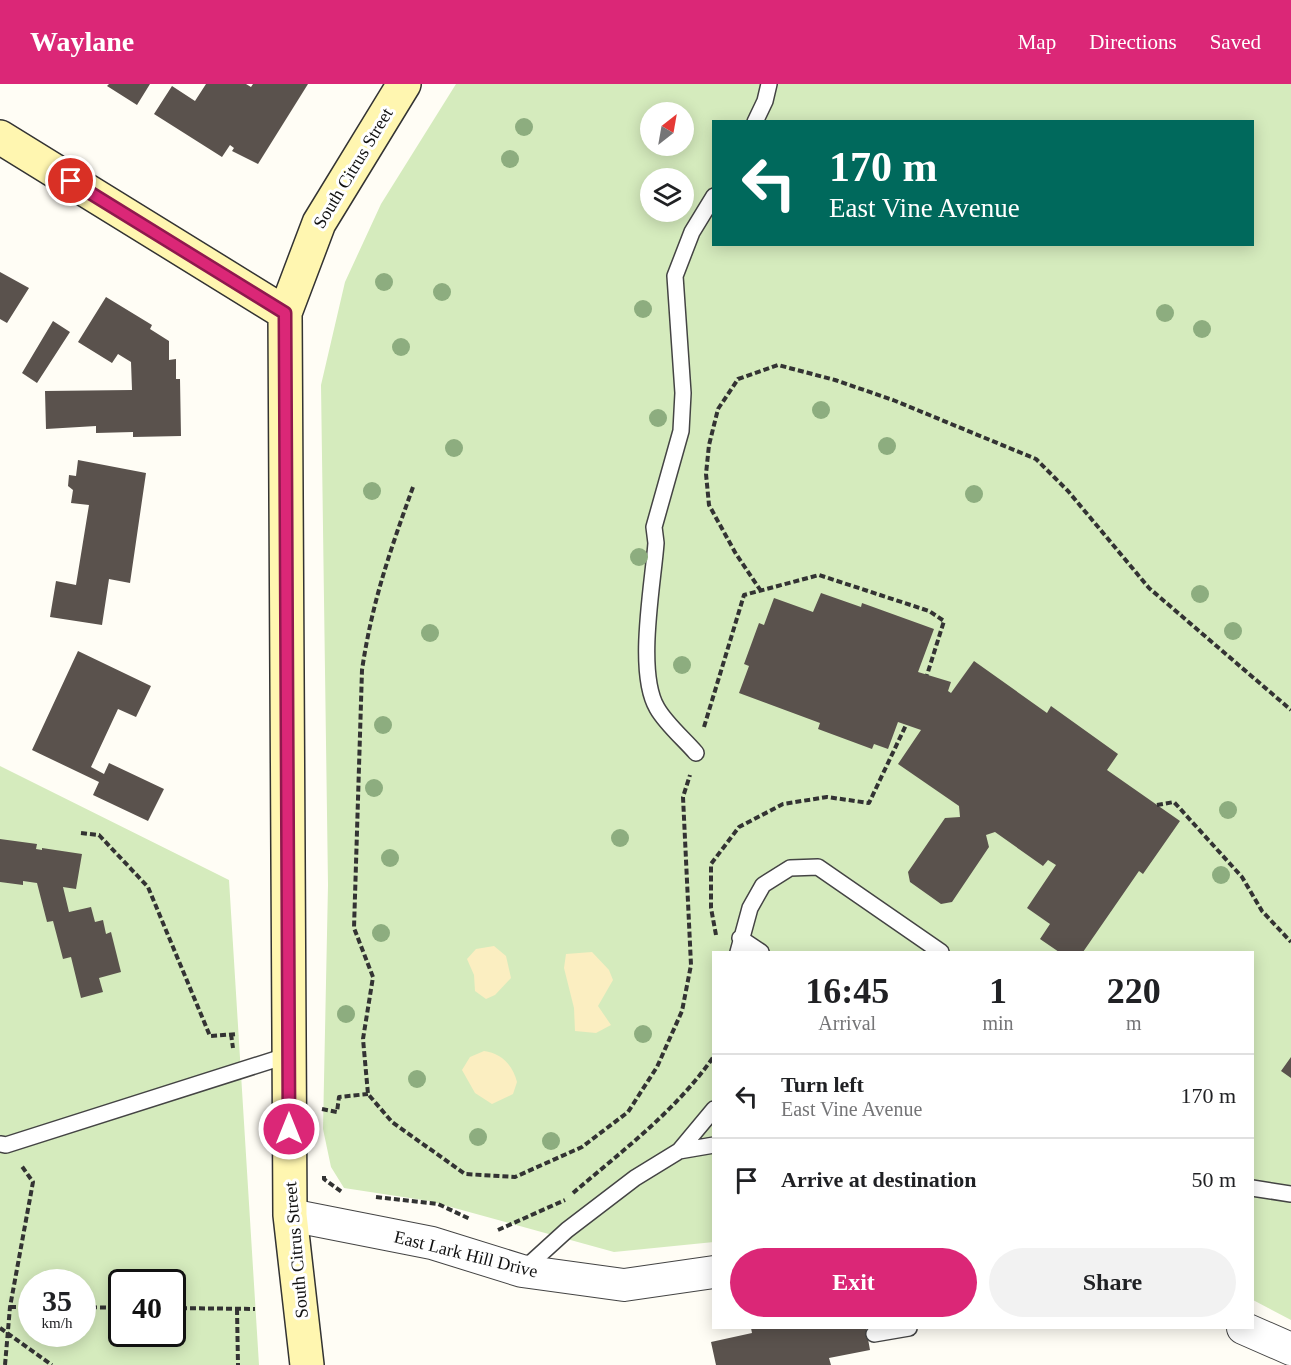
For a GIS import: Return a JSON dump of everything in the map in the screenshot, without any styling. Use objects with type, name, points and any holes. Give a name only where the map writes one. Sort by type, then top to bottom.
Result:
[{"type":"street","name":"South Citrus Street","points":[[307,1365],[290,1215],[285,313],[319,223],[404,84]]},
{"type":"street","points":[[0,137],[285,313]]},
{"type":"street","name":"East Lark Hill Drive","points":[[290,1215],[432,1243],[522,1271],[624,1285],[712,1272]]},
{"type":"street","points":[[1245,1329],[1291,1349]]},
{"type":"lane","points":[[756,120],[765,101],[769,84]]},
{"type":"lane","points":[[696,753],[657,708],[647,683],[647,658],[656,543],[654,527],[681,430],[683,393],[675,276],[692,232],[712,199]]},
{"type":"lane","points":[[758,951],[739,945],[750,908],[763,885],[790,868],[818,867],[940,951]]},
{"type":"lane","points":[[3,1144],[289,1055]]},
{"type":"lane","points":[[522,1271],[567,1230],[635,1178],[679,1151],[712,1111]]},
{"type":"lane","points":[[679,1151],[712,1145]]},
{"type":"lane","points":[[1254,1188],[1291,1194]]},
{"type":"lane","points":[[874,1334],[903,1329]]},
{"type":"path","points":[[761,591],[736,554],[710,505],[706,474],[709,445],[718,410],[733,386],[738,379],[778,365],[835,380],[893,400],[1036,459],[1068,491],[1149,588],[1291,710]]},
{"type":"path","points":[[413,487],[381,574],[368,627],[362,670],[354,928],[373,977],[363,1039],[368,1094],[392,1122],[465,1174],[515,1177],[582,1147],[628,1112],[657,1067],[682,1011],[691,965],[683,797],[744,595],[819,575],[928,611],[944,621],[927,675]]},
{"type":"path","points":[[717,945],[711,908],[711,864],[739,827],[783,804],[827,797],[869,803],[906,725]]},
{"type":"path","points":[[1157,805],[1174,802],[1242,877],[1262,911],[1291,942]]},
{"type":"path","points":[[81,833],[99,836],[148,887],[210,1036],[238,1034]]},
{"type":"path","points":[[496,1232],[564,1200],[647,1129],[700,1076],[712,1059]]},
{"type":"path","points":[[323,1121],[323,1109],[337,1112],[339,1097],[368,1094]]},
{"type":"path","points":[[3,1144],[33,1182],[10,1307],[5,1365]]},
{"type":"path","points":[[324,1167],[324,1179],[345,1194]]},
{"type":"path","points":[[369,1196],[438,1204],[477,1222]]},
{"type":"path","points":[[10,1307],[18,1307]]},
{"type":"path","points":[[186,1308],[255,1309]]},
{"type":"path","points":[[237,1309],[238,1365]]},
{"type":"path","points":[[0,1328],[52,1365]]},
{"type":"green space","points":[[456,84],[1291,84],[1291,1320],[1254,1301],[1254,951],[712,951],[712,1242],[614,1252],[429,1201],[344,1188],[331,1167],[323,1129],[328,885],[321,385],[345,282],[381,204]]},
{"type":"green space","points":[[0,766],[229,880],[259,1365],[0,1365]]},
{"type":"sand","points":[[494,946],[506,956],[511,978],[495,995],[486,999],[475,991],[474,975],[467,959],[476,949]]},
{"type":"sand","points":[[592,952],[609,970],[613,980],[598,1006],[611,1025],[596,1033],[575,1031],[574,1008],[564,968],[566,954]]},
{"type":"sand","points":[[484,1051],[501,1057],[513,1070],[517,1082],[513,1094],[492,1104],[475,1093],[462,1070],[470,1057]]},
{"type":"building","points":[[109,84],[150,84],[137,105],[107,86]]},
{"type":"building","points":[[206,84],[246,84],[251,87],[253,84],[308,84],[258,164],[232,151],[234,148],[230,145],[222,157],[154,114],[172,86],[195,101]]},
{"type":"building","points":[[0,272],[29,288],[7,323],[0,319]]},
{"type":"building","points":[[106,297],[152,325],[150,329],[169,341],[169,360],[176,359],[176,379],[180,379],[181,436],[133,437],[133,432],[96,433],[96,426],[46,429],[45,391],[132,390],[131,362],[118,354],[112,363],[78,342]]},
{"type":"building","points":[[53,321],[70,332],[37,383],[22,373]]},
{"type":"building","points":[[78,460],[146,473],[130,583],[109,579],[102,625],[50,617],[56,581],[76,585],[89,505],[71,503],[73,490],[68,486],[69,475],[76,476]]},
{"type":"building","points":[[821,593],[861,607],[862,603],[934,629],[918,672],[951,682],[948,691],[951,693],[974,661],[1047,713],[1051,706],[1118,754],[1107,770],[1180,821],[1143,874],[1139,871],[1084,951],[1058,951],[1040,939],[1050,924],[1027,908],[1056,865],[1048,860],[1043,866],[995,832],[986,835],[989,847],[952,902],[941,904],[910,882],[908,872],[945,818],[960,817],[959,806],[898,764],[921,730],[898,722],[888,749],[874,744],[872,749],[818,729],[820,723],[739,693],[749,666],[744,664],[759,623],[764,625],[774,598],[813,612]]},
{"type":"building","points":[[78,651],[151,686],[136,717],[118,709],[91,767],[104,774],[109,763],[164,789],[148,821],[93,795],[99,782],[32,750]]},
{"type":"building","points":[[0,839],[37,844],[36,849],[82,854],[76,889],[63,887],[69,912],[91,907],[95,922],[103,920],[106,934],[111,932],[121,972],[99,978],[103,992],[81,998],[71,957],[63,959],[53,921],[47,922],[37,883],[23,881],[23,885],[0,882]]},
{"type":"building","points":[[1291,1057],[1291,1078],[1281,1071]]},
{"type":"building","points":[[751,1329],[866,1329],[870,1350],[829,1358],[831,1365],[716,1365],[711,1342],[752,1333]]},
{"type":"route","points":[[71,181],[285,313],[289,1129]]}]
